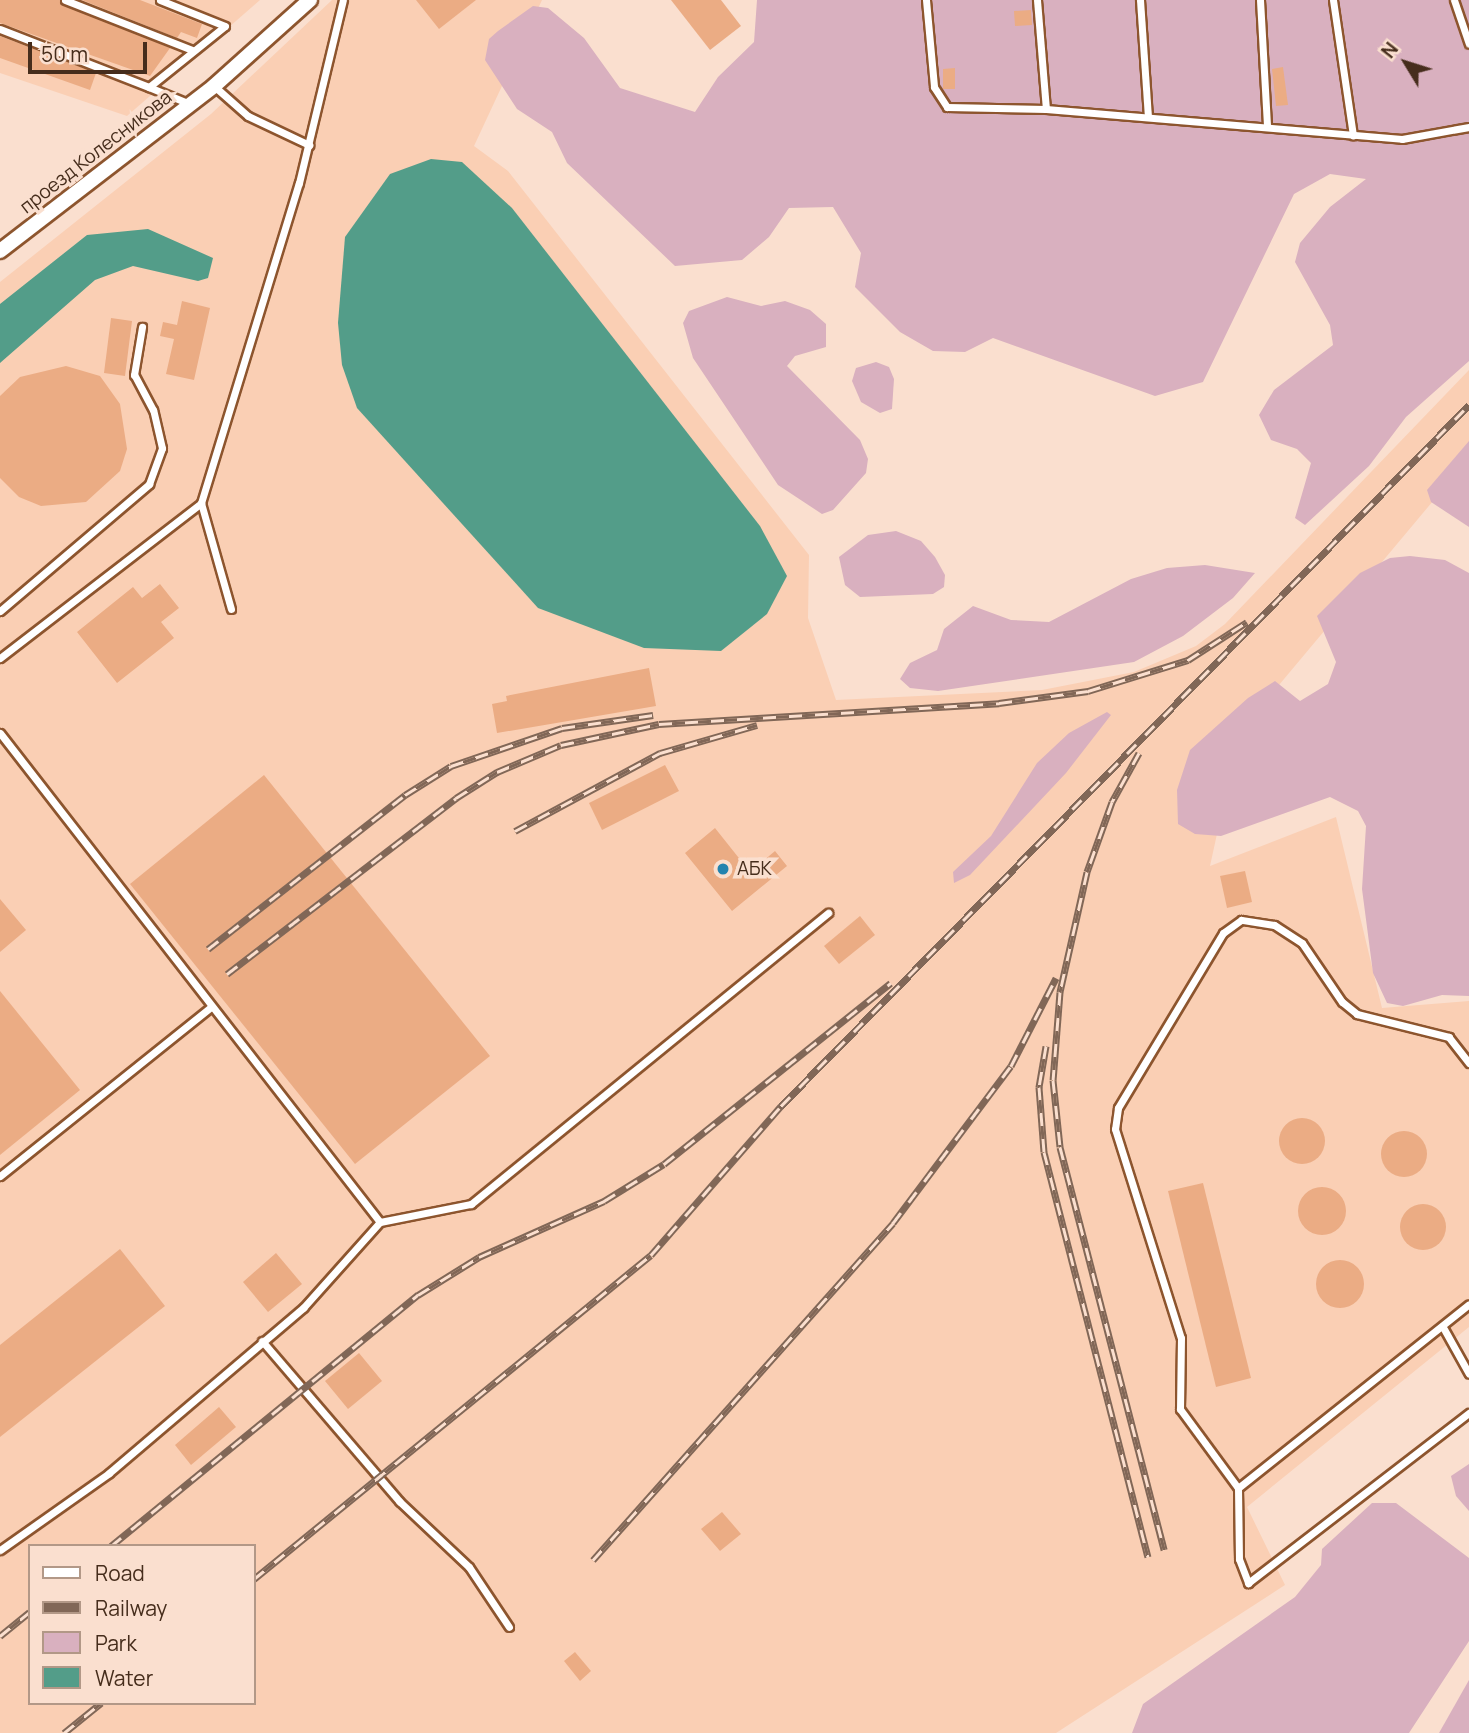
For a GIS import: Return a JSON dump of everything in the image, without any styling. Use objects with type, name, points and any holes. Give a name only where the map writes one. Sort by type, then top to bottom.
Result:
[{"type":"street","name":"проезд Колесникова","points":[[0,251],[214,86],[310,0]]},
{"type":"lane","points":[[65,0],[192,50]]},
{"type":"lane","points":[[149,87],[225,26],[159,0]]},
{"type":"lane","points":[[231,609],[201,503],[309,145],[343,0]]},
{"type":"lane","points":[[926,0],[940,100],[947,107],[1046,109],[1148,116],[1402,139],[1469,127]]},
{"type":"lane","points":[[1037,0],[1046,109]]},
{"type":"lane","points":[[1140,0],[1148,116]]},
{"type":"lane","points":[[1260,0],[1267,125]]},
{"type":"lane","points":[[1333,0],[1353,136]]},
{"type":"lane","points":[[1454,0],[1469,44]]},
{"type":"lane","points":[[0,29],[190,104]]},
{"type":"lane","points":[[214,86],[248,116],[309,145]]},
{"type":"lane","points":[[0,611],[149,484],[162,448],[153,410],[134,376],[142,327]]},
{"type":"lane","points":[[0,658],[201,503]]},
{"type":"lane","points":[[0,733],[209,1008],[380,1222]]},
{"type":"lane","points":[[0,1550],[109,1473],[262,1341],[330,1282],[380,1222],[471,1204],[828,913]]},
{"type":"lane","points":[[1469,1063],[1450,1037],[1357,1014],[1342,1002],[1302,943],[1274,925],[1241,920],[1223,933],[1118,1108],[1118,1140],[1181,1338],[1180,1409],[1238,1488],[1239,1559],[1244,1578],[1253,1583],[1469,1413]]},
{"type":"lane","points":[[0,1176],[209,1008]]},
{"type":"lane","points":[[1238,1488],[1444,1329],[1469,1304]]},
{"type":"lane","points":[[1444,1329],[1469,1374]]},
{"type":"lane","points":[[262,1341],[399,1501],[469,1567],[509,1627]]},
{"type":"shaded area","points":[[0,0],[260,0],[127,116],[0,73]]},
{"type":"shaded area","points":[[332,0],[542,0],[474,146],[508,171],[809,555],[808,618],[836,700],[1042,690],[1134,672],[1196,646],[1225,624],[1469,370],[1469,458],[1269,697],[1222,811],[1210,866],[1336,817],[1382,1008],[1469,1001],[1469,1327],[1247,1507],[1285,1585],[1056,1733],[0,1733],[0,282],[211,114]]},
{"type":"green space","points":[[757,0],[1469,0],[1469,361],[1406,417],[1369,466],[1305,525],[1295,518],[1311,463],[1297,449],[1271,440],[1259,415],[1274,390],[1333,345],[1330,325],[1295,262],[1300,243],[1330,207],[1366,179],[1330,174],[1294,194],[1203,382],[1155,396],[993,338],[965,352],[933,351],[900,332],[855,287],[861,253],[833,207],[789,208],[769,237],[742,260],[675,266],[567,163],[552,132],[517,109],[485,60],[489,39],[498,31],[533,6],[548,8],[584,38],[620,88],[695,112],[718,77],[754,42]]},
{"type":"green space","points":[[727,297],[761,306],[785,301],[810,310],[826,324],[826,347],[795,356],[787,366],[860,440],[868,459],[866,473],[833,510],[822,514],[778,485],[693,358],[683,323],[689,311]]},
{"type":"green space","points":[[876,362],[889,367],[894,379],[892,409],[880,413],[861,402],[852,381],[856,368]]},
{"type":"green space","points":[[1469,441],[1469,527],[1431,502],[1427,490]]},
{"type":"green space","points":[[896,531],[921,541],[935,557],[945,575],[944,587],[933,594],[860,597],[845,585],[839,557],[868,535]]},
{"type":"green space","points":[[1410,556],[1445,560],[1469,573],[1469,996],[1442,995],[1403,1006],[1387,1003],[1373,973],[1362,889],[1366,826],[1358,811],[1330,797],[1221,836],[1195,834],[1178,824],[1177,790],[1190,750],[1248,698],[1275,681],[1300,701],[1328,684],[1336,662],[1317,616],[1360,573],[1390,558]]},
{"type":"green space","points":[[1205,565],[1255,573],[1233,598],[1183,636],[1134,662],[938,691],[910,688],[900,679],[910,663],[937,650],[944,629],[973,606],[1011,620],[1049,622],[1131,579],[1167,568]]},
{"type":"green space","points":[[1107,712],[1111,715],[1066,773],[970,875],[954,883],[953,872],[991,836],[1037,763],[1069,733]]},
{"type":"green space","points":[[1469,1464],[1469,1511],[1456,1496],[1451,1476]]},
{"type":"green space","points":[[1372,1503],[1396,1503],[1469,1558],[1469,1641],[1409,1733],[1132,1733],[1143,1704],[1295,1597],[1321,1565],[1322,1549]]},
{"type":"green space","points":[[1469,1680],[1469,1733],[1439,1733]]},
{"type":"water","points":[[431,159],[462,162],[512,208],[760,526],[787,576],[767,614],[721,651],[644,648],[538,608],[357,408],[342,365],[338,323],[345,237],[390,174]]},
{"type":"water","points":[[148,229],[213,258],[208,278],[198,281],[133,266],[95,280],[0,363],[0,304],[87,235]]},
{"type":"building","points":[[0,0],[59,0],[170,48],[150,76],[0,23]]},
{"type":"building","points":[[82,0],[140,0],[202,24],[197,38],[181,32],[177,38]]},
{"type":"building","points":[[416,0],[476,0],[439,29]]},
{"type":"building","points":[[671,0],[721,0],[741,26],[710,50]]},
{"type":"building","points":[[1031,10],[1032,25],[1015,26],[1014,11]]},
{"type":"building","points":[[0,36],[96,73],[90,90],[0,58]]},
{"type":"building","points":[[1283,67],[1288,105],[1276,106],[1272,69]]},
{"type":"building","points":[[955,68],[955,89],[943,89],[943,69]]},
{"type":"building","points":[[182,301],[210,308],[194,380],[166,374],[174,339],[160,336],[163,322],[177,325]]},
{"type":"building","points":[[111,318],[132,321],[125,376],[104,373]]},
{"type":"building","points":[[66,366],[100,376],[120,404],[127,449],[120,471],[86,502],[41,506],[19,497],[0,478],[0,396],[20,377]]},
{"type":"building","points":[[160,584],[179,608],[161,622],[174,638],[117,683],[77,632],[133,587],[142,598]]},
{"type":"building","points":[[649,668],[656,706],[497,733],[492,704],[507,701],[506,696]]},
{"type":"building","points":[[665,765],[679,791],[602,830],[589,803]]},
{"type":"building","points":[[264,775],[490,1056],[355,1164],[130,884]]},
{"type":"building","name":"АБК","points":[[715,828],[750,872],[775,851],[787,866],[732,911],[685,853]]},
{"type":"building","points":[[1245,871],[1252,902],[1227,908],[1220,876]]},
{"type":"building","points":[[0,899],[26,930],[0,952]]},
{"type":"building","points":[[860,916],[875,935],[839,964],[824,946]]},
{"type":"building","points":[[0,991],[80,1090],[0,1155]]},
{"type":"building","points":[[1302,1118],[1319,1124],[1325,1141],[1319,1158],[1302,1164],[1285,1158],[1279,1141],[1285,1124]]},
{"type":"building","points":[[1404,1131],[1421,1137],[1427,1154],[1421,1171],[1404,1177],[1387,1171],[1381,1154],[1387,1137]]},
{"type":"building","points":[[1203,1183],[1251,1378],[1216,1387],[1168,1191]]},
{"type":"building","points":[[1322,1187],[1339,1194],[1346,1211],[1339,1228],[1322,1235],[1305,1228],[1298,1211],[1305,1194]]},
{"type":"building","points":[[1423,1204],[1440,1210],[1446,1227],[1440,1244],[1423,1250],[1406,1244],[1400,1227],[1406,1210]]},
{"type":"building","points":[[120,1249],[165,1306],[0,1437],[0,1345]]},
{"type":"building","points":[[276,1253],[302,1284],[268,1312],[243,1282]]},
{"type":"building","points":[[1340,1260],[1357,1267],[1364,1284],[1357,1301],[1340,1308],[1323,1301],[1316,1284],[1323,1267]]},
{"type":"building","points":[[359,1353],[382,1381],[348,1409],[325,1381]]},
{"type":"building","points":[[219,1407],[236,1427],[191,1465],[175,1445]]},
{"type":"building","points":[[722,1512],[741,1534],[720,1551],[701,1529]]},
{"type":"building","points":[[575,1652],[591,1671],[580,1681],[564,1661]]},
{"type":"railway","points":[[256,1577],[651,1255],[781,1106],[1469,405]]},
{"type":"railway","points":[[227,974],[456,798],[497,772],[561,745],[659,724],[999,703],[1088,691],[1188,660],[1247,622]]},
{"type":"railway","points":[[208,949],[405,795],[451,766],[562,728],[653,715]]},
{"type":"railway","points":[[515,831],[660,753],[757,725]]},
{"type":"railway","points":[[1139,753],[1112,802],[1087,872],[1060,992],[1053,1080],[1060,1147],[1164,1550]]},
{"type":"railway","points":[[593,1560],[893,1223],[1011,1066],[1056,978]]},
{"type":"railway","points":[[113,1544],[418,1295],[479,1257],[604,1201],[664,1164],[891,983]]},
{"type":"railway","points":[[1046,1046],[1039,1087],[1044,1152],[1148,1557]]},
{"type":"railway","points":[[0,1636],[28,1614]]},
{"type":"railway","points":[[64,1733],[99,1705]]},
{"type":"place","name":"АБК","points":[[723,869]]}]
